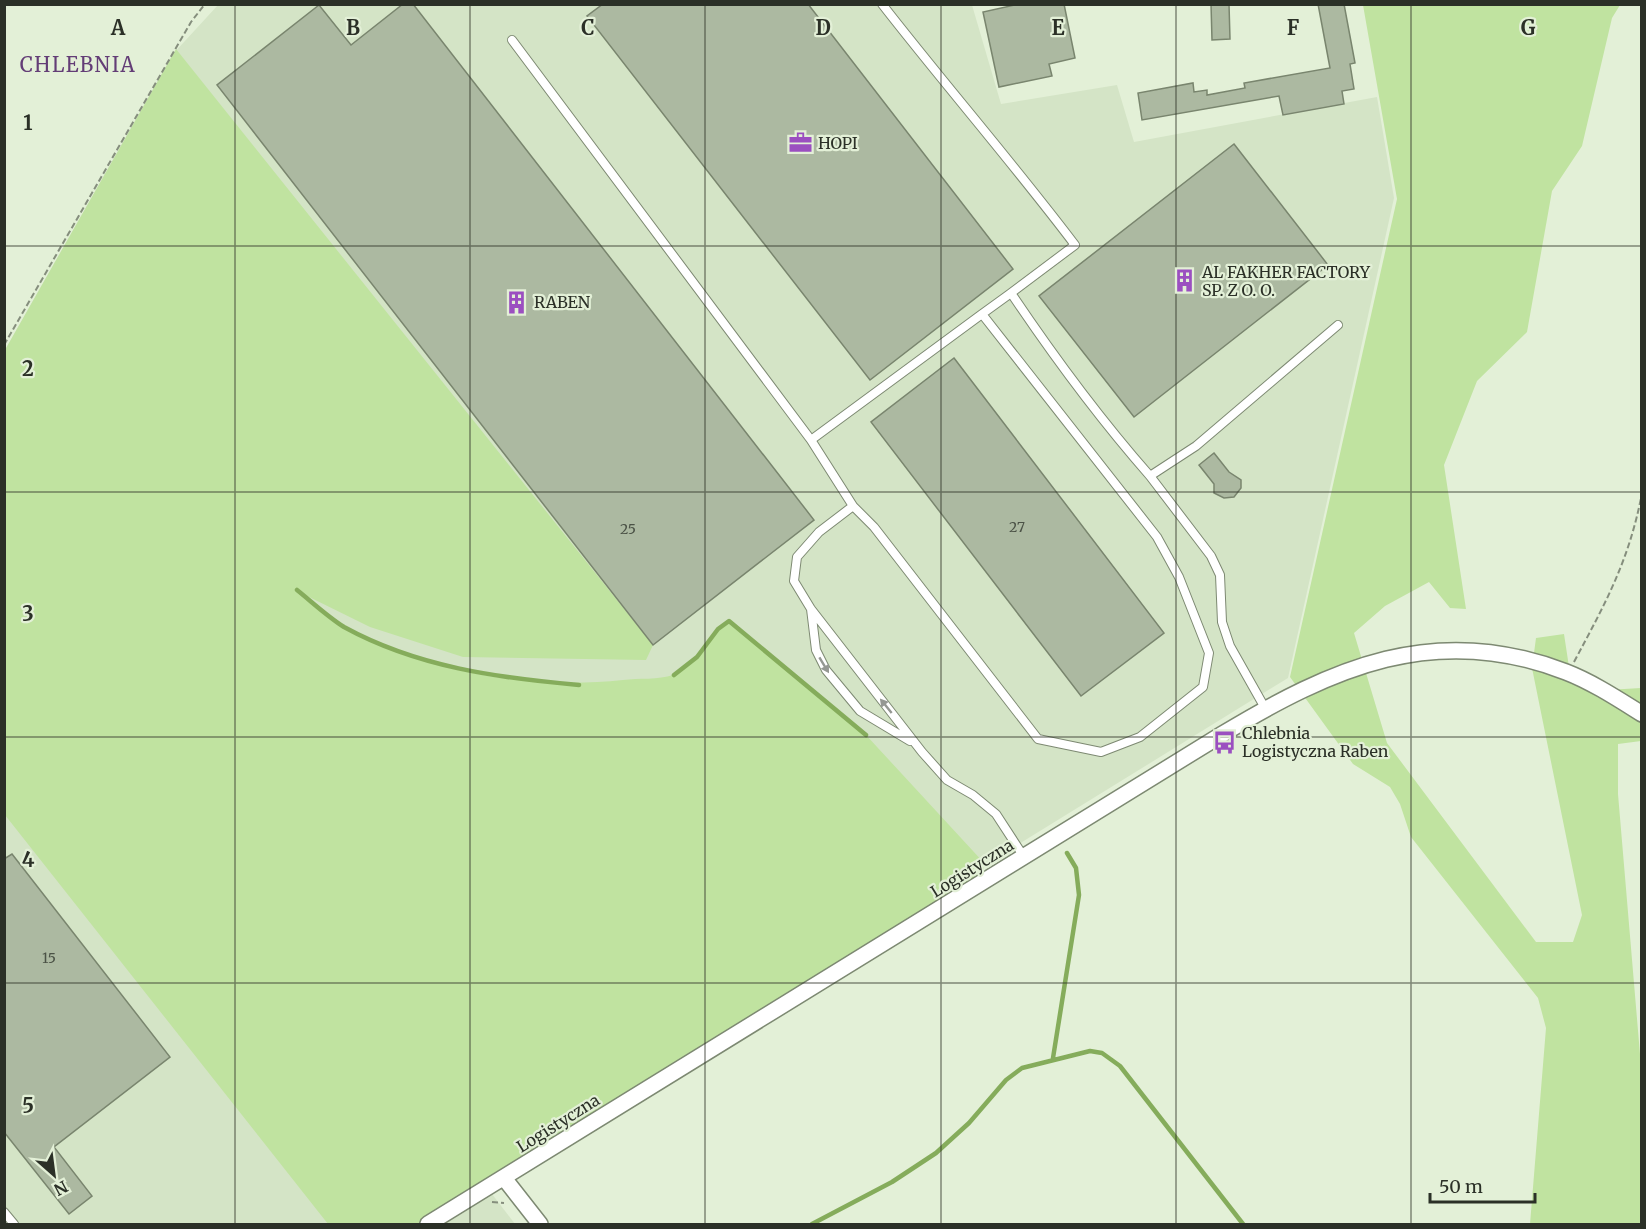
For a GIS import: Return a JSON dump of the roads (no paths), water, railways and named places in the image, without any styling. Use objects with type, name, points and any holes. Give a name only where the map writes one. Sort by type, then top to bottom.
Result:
[{"type":"street","name":"Logistyczna","points":[[428,1224],[1265,708],[1330,676],[1378,659],[1414,653],[1453,651],[1497,654],[1536,661],[1568,672],[1641,714]]},
{"type":"street","points":[[504,1178],[540,1224]]},
{"type":"lane","points":[[812,440],[1075,245],[1029,184],[946,87],[882,4]]},
{"type":"lane","points":[[512,40],[812,440],[853,506],[874,527],[1038,739],[1101,752],[1140,737],[1203,687],[1209,653],[1179,577],[1157,537],[982,314]]},
{"type":"lane","points":[[1011,293],[1092,407],[1150,476],[1211,556],[1220,575],[1222,622],[1230,646],[1265,708]]},
{"type":"lane","points":[[1150,476],[1196,446],[1338,325]]},
{"type":"lane","points":[[853,506],[819,532],[797,557],[794,581],[811,609],[922,752],[947,780],[973,795],[996,814],[1024,857]]},
{"type":"lane","points":[[811,609],[816,650],[826,670],[860,711],[907,738],[922,752]]},
{"type":"lane","points":[[4,1212],[14,1224]]},
{"type":"waterway","points":[[297,590],[344,627],[400,652],[488,674],[579,685]]},
{"type":"waterway","points":[[674,675],[697,657],[718,629],[729,621],[866,735]]},
{"type":"waterway","points":[[1053,1058],[1079,895],[1076,868],[1067,853]]},
{"type":"waterway","points":[[812,1224],[892,1182],[936,1153],[969,1123],[1006,1080],[1022,1068],[1090,1051],[1102,1053],[1120,1066],[1243,1224]]},
{"type":"place","name":"HOPI","points":[[800,143]]},
{"type":"place","name":"AL FAKHER FACTORY SP. Z O. O.","points":[[1184,281]]},
{"type":"place","name":"RABEN","points":[[516,302]]},
{"type":"place","name":"Chlebnia Logistyczna Raben","points":[[1224,742]]},
{"type":"district","name":"CHLEBNIA","points":[[78,64]]}]
